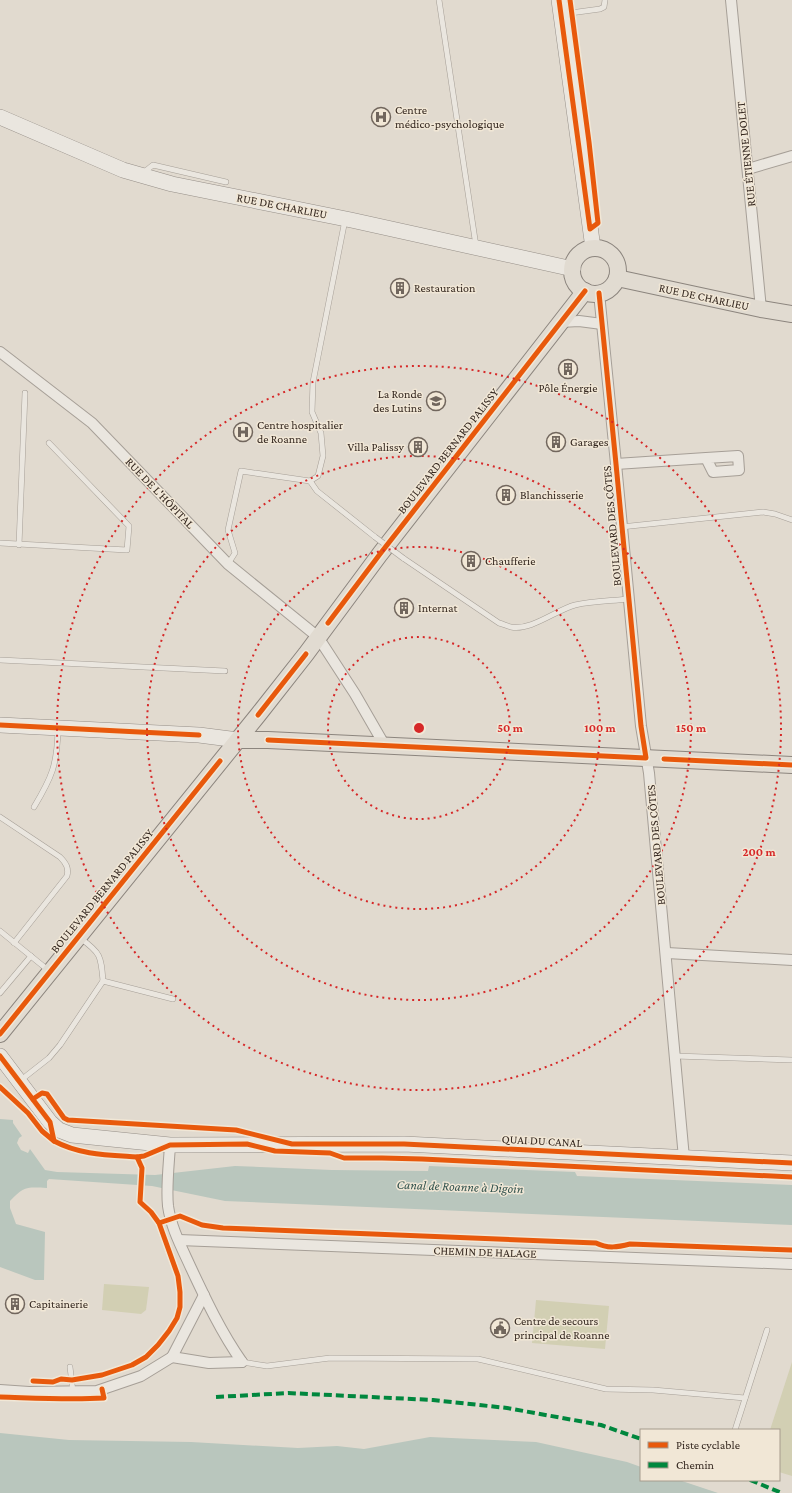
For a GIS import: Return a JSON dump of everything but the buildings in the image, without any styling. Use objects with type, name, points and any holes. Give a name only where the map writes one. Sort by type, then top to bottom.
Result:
[{"type":"main road","points":[[592,248],[600,248],[608,251],[617,263],[618,271],[617,278],[610,288],[592,292],[579,287],[575,282],[573,269],[574,263],[581,253],[592,248]]},
{"type":"main road","name":"RUE DE CHARLIEU","points":[[617,278],[761,309],[792,314]]},
{"type":"main road","name":"BOULEVARD BERNARD PALISSY","points":[[0,1034],[238,740],[380,554],[561,322],[592,292]]},
{"type":"main road","points":[[238,740],[268,740],[792,765]]},
{"type":"street","name":"RUE ÉTIENNE DOLET","points":[[731,0],[761,309]]},
{"type":"street","points":[[560,7],[592,248]]},
{"type":"street","name":"RUE DE CHARLIEU","points":[[0,117],[92,158],[139,175],[172,184],[345,219],[573,269]]},
{"type":"street","points":[[748,170],[792,156]]},
{"type":"street","name":"BOULEVARD DES CÔTES","points":[[592,292],[602,324],[641,726],[649,774],[667,953],[684,1158]]},
{"type":"street","points":[[561,322],[579,321],[602,324]]},
{"type":"street","name":"RUE DE L'HÔPITAL","points":[[0,352],[92,423],[228,564],[318,637],[355,694],[385,746]]},
{"type":"street","points":[[616,464],[706,458]]},
{"type":"street","points":[[0,726],[199,735],[238,740]]},
{"type":"street","points":[[667,953],[792,960]]},
{"type":"street","name":"QUAI DU CANAL","points":[[0,1056],[44,1115],[59,1130],[72,1135],[170,1145],[404,1144],[792,1163]]},
{"type":"street","points":[[170,1145],[168,1204],[171,1219],[178,1240],[204,1295],[230,1344],[242,1362]]},
{"type":"street","name":"CHEMIN DE HALAGE","points":[[178,1240],[792,1264]]},
{"type":"street","points":[[0,1390],[29,1392],[73,1392],[97,1390],[141,1376],[172,1357],[204,1295]]},
{"type":"street","points":[[172,1357],[209,1363],[242,1362]]},
{"type":"lane","points":[[439,0],[477,248]]},
{"type":"lane","points":[[560,7],[600,9],[604,7],[604,0]]},
{"type":"lane","points":[[139,175],[153,166],[226,182]]},
{"type":"lane","points":[[228,564],[235,553],[228,530],[241,471],[310,481],[318,476],[323,456],[322,433],[312,412],[313,382],[345,219]]},
{"type":"lane","points":[[19,545],[25,393]]},
{"type":"lane","points":[[0,543],[127,550],[129,526],[48,443]]},
{"type":"lane","points":[[310,481],[317,491],[375,537],[419,570],[499,623],[512,627],[522,627],[575,605],[628,599]]},
{"type":"lane","points":[[622,527],[763,512],[775,514],[792,520]]},
{"type":"lane","points":[[0,660],[225,671]]},
{"type":"lane","points":[[34,807],[51,775],[57,751],[58,729]]},
{"type":"lane","points":[[0,817],[60,857],[67,866],[68,871],[67,876],[14,943]]},
{"type":"lane","points":[[1,935],[51,971]]},
{"type":"lane","points":[[20,1081],[49,1058],[60,1045],[103,981],[99,954],[78,936]]},
{"type":"lane","points":[[0,993],[31,956]]},
{"type":"lane","points":[[103,981],[173,999]]},
{"type":"lane","points":[[676,1056],[792,1060]]},
{"type":"lane","points":[[735,1429],[767,1330]]},
{"type":"lane","points":[[242,1362],[267,1366],[330,1358],[478,1359],[606,1389],[653,1390],[745,1398]]},
{"type":"lane","points":[[70,1367],[73,1392]]},
{"type":"shaded area","points":[[104,1284],[149,1287],[146,1310],[141,1314],[102,1310]]},
{"type":"shaded area","points":[[536,1300],[609,1306],[605,1349],[532,1343]]},
{"type":"shaded area","points":[[792,1362],[792,1476],[780,1472],[780,1429],[770,1429]]},
{"type":"water","name":"Canal de Roanne à Digoin","points":[[0,1119],[13,1120],[13,1123],[22,1136],[19,1138],[17,1143],[21,1150],[28,1153],[30,1149],[45,1170],[57,1172],[155,1175],[235,1166],[332,1170],[428,1171],[429,1166],[575,1172],[577,1176],[792,1185],[792,1225],[225,1201],[152,1186],[49,1179],[47,1181],[47,1188],[26,1188],[19,1192],[10,1201],[10,1208],[16,1224],[45,1232],[44,1280],[35,1280],[0,1267]]},
{"type":"water","points":[[0,1433],[69,1440],[191,1442],[298,1448],[337,1446],[364,1449],[430,1437],[536,1442],[627,1462],[640,1467],[640,1481],[682,1481],[718,1493],[0,1493]]},
{"type":"marked path","points":[[216,1397],[288,1393],[433,1400],[507,1408],[601,1425],[640,1439]]},
{"type":"marked path","points":[[752,1481],[782,1493]]},
{"type":"cycle path","points":[[559,0],[590,229],[598,223],[570,0]]},
{"type":"cycle path","points":[[328,623],[585,291]]},
{"type":"cycle path","points":[[268,740],[646,758],[641,726],[599,293]]},
{"type":"cycle path","points":[[258,715],[306,654]]},
{"type":"cycle path","points":[[0,725],[199,735]]},
{"type":"cycle path","points":[[664,759],[792,765]]},
{"type":"cycle path","points":[[0,1034],[220,761]]},
{"type":"cycle path","points":[[0,1056],[50,1122],[54,1141],[64,1146],[94,1154],[137,1157],[144,1156],[170,1145],[247,1144],[275,1151],[330,1153],[344,1158],[422,1159],[792,1177]]},
{"type":"cycle path","points":[[0,1087],[28,1113],[42,1131],[54,1141]]},
{"type":"cycle path","points":[[33,1099],[42,1093],[47,1094],[64,1118],[68,1120],[236,1130],[292,1144],[404,1144],[792,1163]]},
{"type":"cycle path","points":[[33,1381],[53,1382],[61,1379],[72,1380],[102,1375],[132,1365],[146,1357],[158,1345],[177,1318],[180,1307],[178,1276],[159,1223],[151,1212],[140,1202],[142,1168],[137,1157]]},
{"type":"cycle path","points":[[159,1223],[180,1216],[202,1225],[223,1228],[596,1243],[609,1247],[630,1244],[792,1250]]},
{"type":"cycle path","points":[[0,1397],[65,1399],[104,1398],[102,1389]]},
{"type":"place","name":"Centre médico-psychologique","points":[[381,117]]},
{"type":"place","name":"Restauration","points":[[400,288]]},
{"type":"place","name":"Pôle Énergie","points":[[568,369]]},
{"type":"place","name":"La Ronde des Lutins","points":[[436,401]]},
{"type":"place","name":"Centre hospitalier de Roanne","points":[[243,432]]},
{"type":"place","name":"Garages","points":[[556,442]]},
{"type":"place","name":"Villa Palissy","points":[[418,447]]},
{"type":"place","name":"Blanchisserie","points":[[506,495]]},
{"type":"place","name":"Chaufferie","points":[[471,561]]},
{"type":"place","name":"Internat","points":[[404,608]]},
{"type":"place","name":"Capitainerie","points":[[15,1304]]},
{"type":"place","name":"Centre de secours principal de Roanne","points":[[500,1328]]}]
